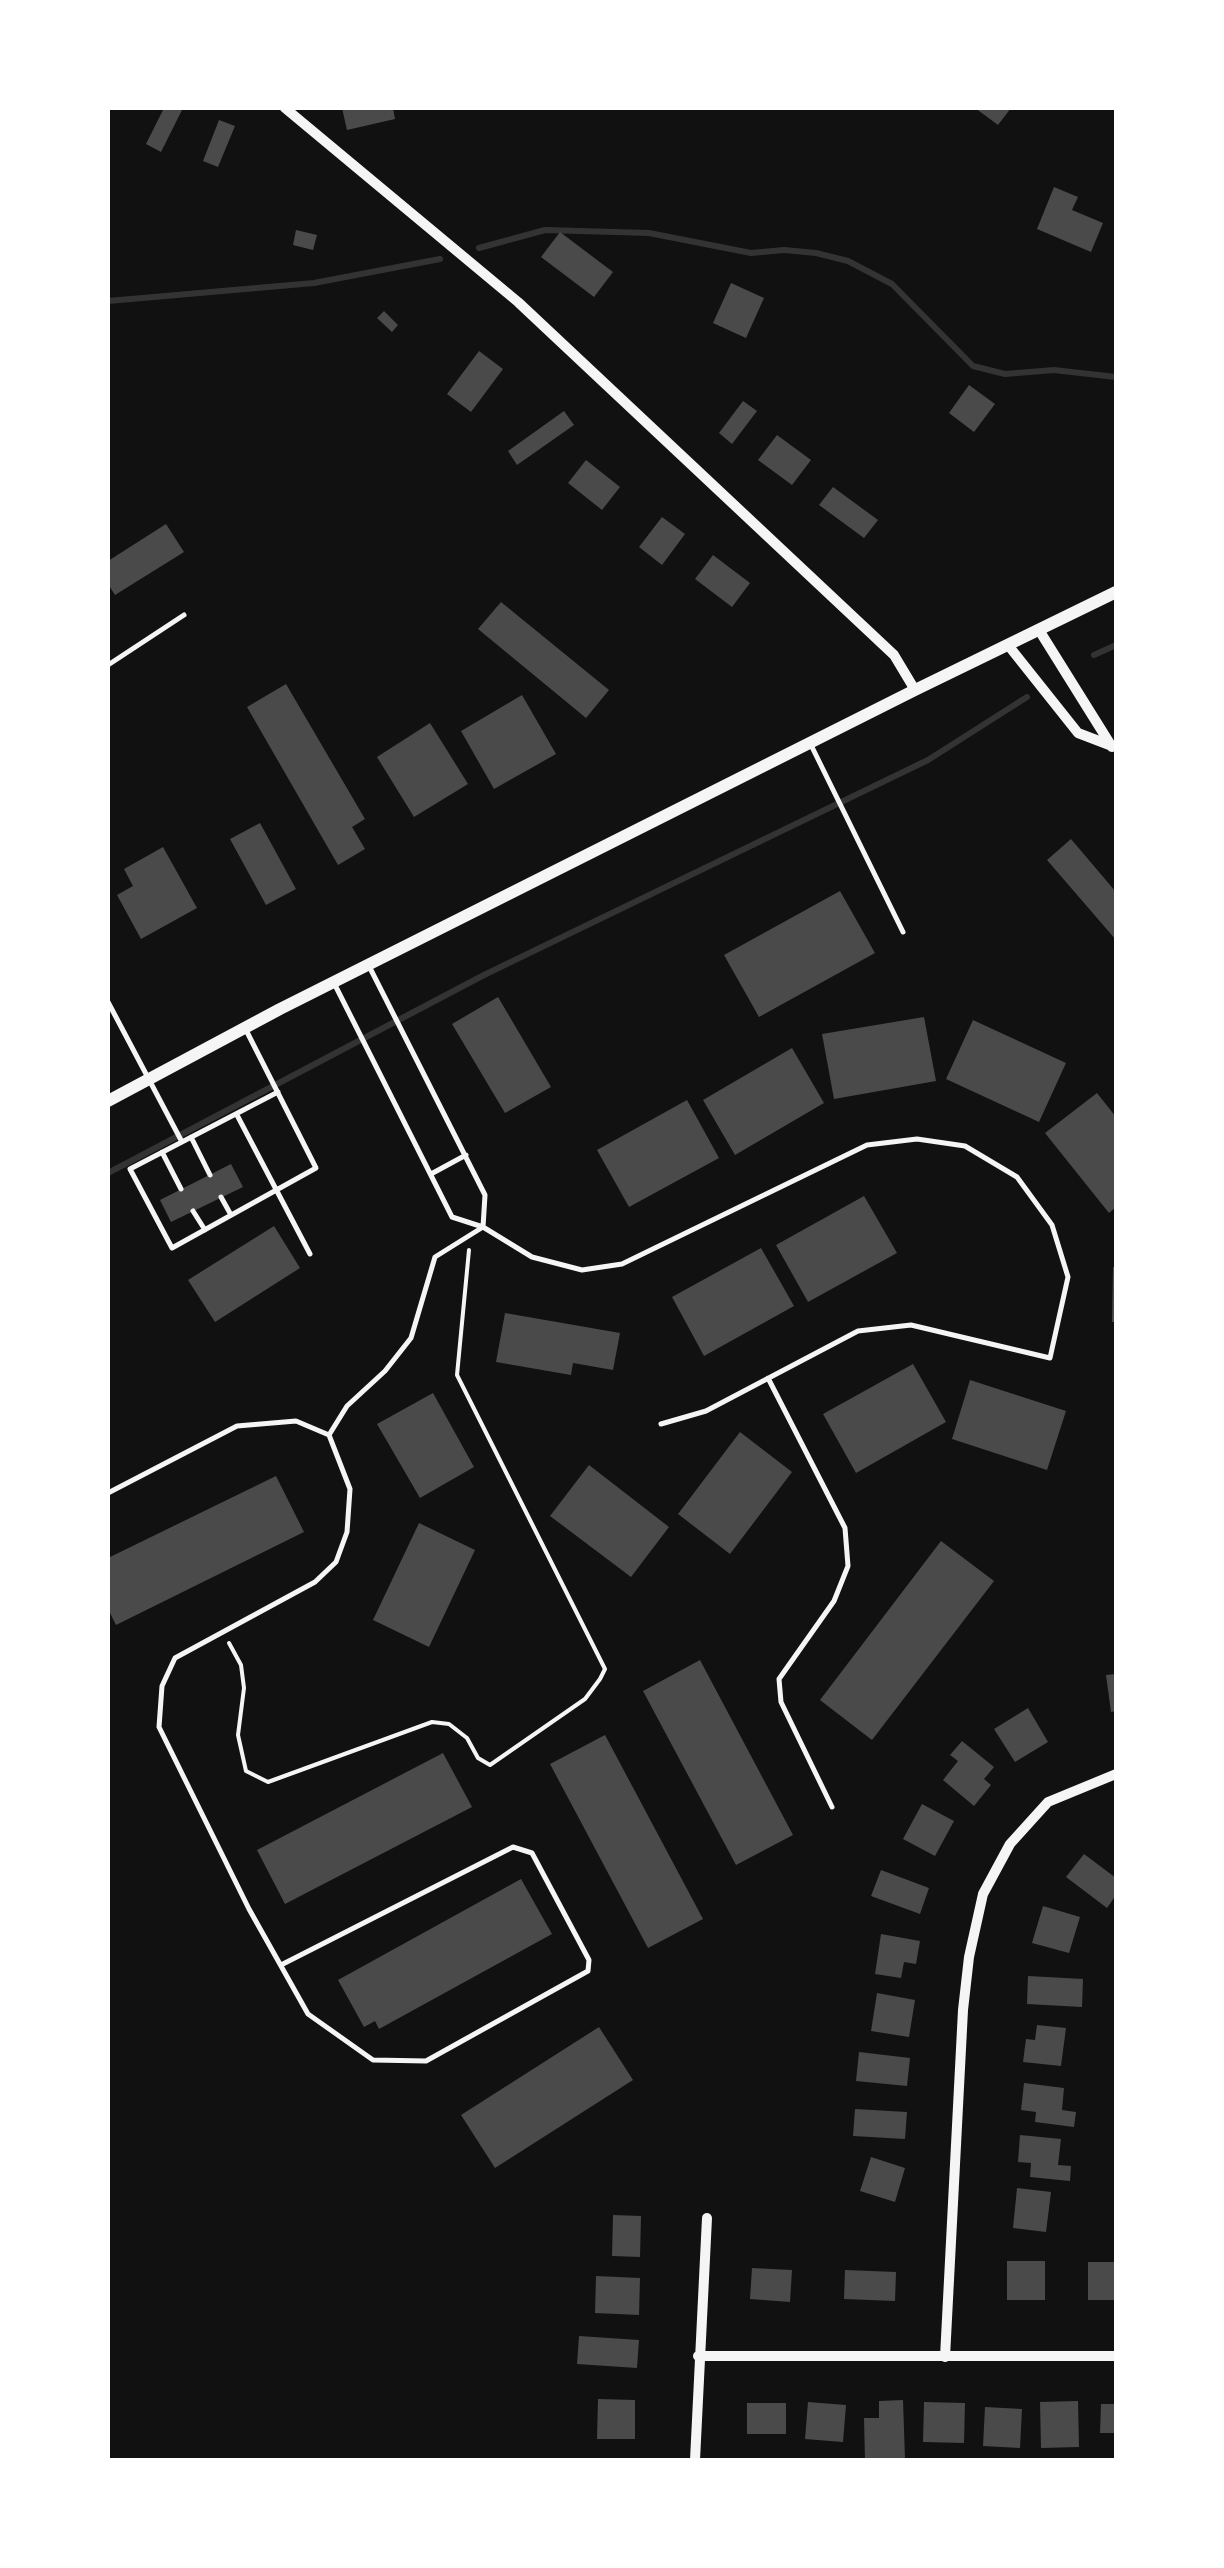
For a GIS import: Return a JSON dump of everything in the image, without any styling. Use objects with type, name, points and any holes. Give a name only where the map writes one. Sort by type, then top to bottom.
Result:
[{"type":"street","points":[[285,108],[532,314],[894,655],[915,690]]},
{"type":"street","points":[[108,1101],[334,982],[1116,592]]},
{"type":"street","points":[[1039,630],[1114,749]]},
{"type":"street","points":[[1008,645],[1078,733],[1114,749]]},
{"type":"street","points":[[945,2358],[963,2010],[969,1957],[984,1894],[1010,1844],[1048,1802],[1116,1774]]},
{"type":"street","points":[[695,2460],[707,2218]]},
{"type":"street","points":[[698,2356],[1116,2356]]},
{"type":"lane","points":[[108,665],[184,614]]},
{"type":"lane","points":[[810,743],[903,932]]},
{"type":"lane","points":[[368,965],[485,1195],[484,1228]]},
{"type":"lane","points":[[334,982],[452,1216],[484,1228],[532,1257],[582,1270],[622,1264],[867,1145],[917,1139],[965,1146],[1017,1177],[1052,1225],[1068,1277],[1050,1358],[911,1325],[858,1331],[706,1411],[662,1424]]},
{"type":"lane","points":[[108,1002],[182,1142]]},
{"type":"lane","points":[[245,1027],[278,1092],[316,1168],[172,1248],[130,1169],[278,1092]]},
{"type":"lane","points":[[236,1114],[310,1254]]},
{"type":"lane","points":[[191,1138],[210,1175]]},
{"type":"lane","points":[[162,1152],[181,1189]]},
{"type":"lane","points":[[431,1174],[466,1156]]},
{"type":"lane","points":[[221,1197],[231,1216]]},
{"type":"lane","points":[[194,1211],[205,1230]]},
{"type":"lane","points":[[329,1435],[347,1406],[411,1338],[435,1258],[484,1228]]},
{"type":"lane","points":[[768,1378],[845,1528],[848,1566],[834,1601],[779,1679],[781,1702],[832,1807]]},
{"type":"lane","points":[[108,1493],[237,1426],[296,1420],[329,1435],[350,1489],[346,1532],[336,1562],[315,1582],[175,1658],[162,1686],[158,1726],[249,1909],[308,2014],[373,2060],[426,2062],[588,1971],[589,1960],[532,1853],[513,1847],[281,1965]]},
{"type":"path","points":[[223,1632],[242,1664],[244,1688],[238,1735],[246,1771],[268,1782],[432,1722],[449,1724],[467,1738],[478,1758],[490,1765],[585,1699],[600,1679],[605,1669],[457,1375],[470,1235]]},
{"type":"building","points":[[164,108],[183,108],[161,152],[146,144]]},
{"type":"building","points":[[342,108],[393,108],[395,119],[347,130]]},
{"type":"building","points":[[975,108],[1011,108],[998,125]]},
{"type":"building","points":[[219,120],[235,126],[218,167],[203,161]]},
{"type":"building","points":[[1054,187],[1078,197],[1072,210],[1103,223],[1091,252],[1037,229]]},
{"type":"building","points":[[296,230],[317,235],[313,250],[293,245]]},
{"type":"building","points":[[560,232],[613,272],[594,297],[541,257]]},
{"type":"building","points":[[731,283],[764,298],[746,338],[713,323]]},
{"type":"building","points":[[384,311],[398,325],[392,332],[377,318]]},
{"type":"building","points":[[479,351],[503,369],[471,412],[447,394]]},
{"type":"building","points":[[969,385],[995,404],[974,432],[949,413]]},
{"type":"building","points":[[743,401],[757,411],[732,444],[719,433]]},
{"type":"building","points":[[564,411],[574,425],[517,465],[508,451]]},
{"type":"building","points":[[777,435],[811,460],[792,485],[758,460]]},
{"type":"building","points":[[586,460],[620,487],[602,510],[568,483]]},
{"type":"building","points":[[833,487],[878,520],[864,538],[819,505]]},
{"type":"building","points":[[662,517],[685,534],[662,565],[639,547]]},
{"type":"building","points":[[166,524],[184,552],[115,595],[108,584],[108,561]]},
{"type":"building","points":[[713,555],[750,583],[732,607],[695,579]]},
{"type":"building","points":[[501,602],[609,690],[586,718],[478,629]]},
{"type":"building","points":[[286,684],[365,819],[352,827],[365,849],[338,865],[247,707]]},
{"type":"building","points":[[522,695],[556,754],[494,789],[461,731]]},
{"type":"building","points":[[430,723],[468,784],[414,817],[377,757]]},
{"type":"building","points":[[260,823],[296,889],[266,905],[230,839]]},
{"type":"building","points":[[1071,839],[1116,892],[1116,940],[1047,860]]},
{"type":"building","points":[[163,847],[197,908],[141,939],[117,895],[133,886],[124,869]]},
{"type":"building","points":[[840,891],[875,953],[759,1017],[724,955]]},
{"type":"building","points":[[498,997],[551,1087],[505,1113],[452,1024]]},
{"type":"building","points":[[924,1017],[936,1081],[834,1099],[822,1034]]},
{"type":"building","points":[[973,1020],[1066,1063],[1039,1122],[946,1079]]},
{"type":"building","points":[[792,1048],[824,1103],[735,1155],[703,1100]]},
{"type":"building","points":[[1097,1093],[1116,1117],[1116,1207],[1109,1213],[1045,1133]]},
{"type":"building","points":[[687,1100],[719,1158],[629,1207],[597,1150]]},
{"type":"building","points":[[231,1164],[243,1187],[171,1222],[160,1200]]},
{"type":"building","points":[[864,1196],[897,1253],[808,1302],[776,1245]]},
{"type":"building","points":[[274,1226],[300,1268],[215,1322],[188,1280]]},
{"type":"building","points":[[761,1248],[794,1306],[704,1356],[672,1297]]},
{"type":"building","points":[[1116,1267],[1116,1322],[1112,1322]]},
{"type":"building","points":[[505,1313],[620,1333],[613,1370],[573,1363],[571,1375],[496,1362]]},
{"type":"building","points":[[913,1364],[946,1422],[856,1473],[823,1414]]},
{"type":"building","points":[[970,1380],[1066,1411],[1047,1470],[952,1439]]},
{"type":"building","points":[[433,1393],[474,1467],[420,1498],[377,1424]]},
{"type":"building","points":[[740,1432],[792,1472],[730,1554],[678,1514]]},
{"type":"building","points":[[589,1465],[669,1527],[631,1577],[550,1516]]},
{"type":"building","points":[[276,1476],[304,1532],[116,1625],[108,1609],[108,1558]]},
{"type":"building","points":[[419,1523],[475,1550],[429,1647],[373,1620]]},
{"type":"building","points":[[941,1541],[994,1581],[872,1740],[820,1700]]},
{"type":"building","points":[[700,1660],[793,1835],[736,1865],[643,1691]]},
{"type":"building","points":[[1116,1674],[1116,1711],[1111,1712],[1106,1675]]},
{"type":"building","points":[[1028,1708],[1048,1742],[1015,1762],[994,1729]]},
{"type":"building","points":[[605,1735],[703,1919],[648,1948],[550,1764]]},
{"type":"building","points":[[962,1741],[994,1767],[984,1779],[991,1785],[974,1806],[943,1780],[958,1761],[950,1755]]},
{"type":"building","points":[[443,1753],[472,1807],[285,1904],[257,1850]]},
{"type":"building","points":[[922,1804],[954,1821],[935,1856],[903,1839]]},
{"type":"building","points":[[1084,1854],[1116,1878],[1116,1895],[1107,1908],[1066,1877]]},
{"type":"building","points":[[881,1870],[929,1888],[920,1914],[871,1896]]},
{"type":"building","points":[[521,1879],[552,1934],[379,2029],[375,2021],[364,2027],[338,1980]]},
{"type":"building","points":[[1043,1906],[1080,1917],[1069,1953],[1032,1943]]},
{"type":"building","points":[[881,1934],[920,1941],[916,1964],[904,1962],[901,1978],[875,1974]]},
{"type":"building","points":[[1028,1976],[1083,1979],[1082,2007],[1027,2004]]},
{"type":"building","points":[[877,1993],[915,2000],[909,2037],[871,2031]]},
{"type":"building","points":[[1037,2025],[1066,2028],[1061,2066],[1023,2062],[1026,2039],[1035,2040]]},
{"type":"building","points":[[599,2027],[633,2080],[495,2168],[461,2115]]},
{"type":"building","points":[[859,2052],[910,2058],[907,2086],[856,2081]]},
{"type":"building","points":[[1024,2083],[1064,2088],[1062,2110],[1076,2112],[1074,2127],[1035,2122],[1036,2112],[1021,2110]]},
{"type":"building","points":[[855,2109],[907,2112],[905,2139],[853,2136]]},
{"type":"building","points":[[1020,2135],[1061,2139],[1058,2165],[1071,2166],[1070,2181],[1030,2177],[1031,2163],[1018,2162]]},
{"type":"building","points":[[871,2157],[905,2168],[895,2202],[860,2191]]},
{"type":"building","points":[[1017,2188],[1051,2192],[1046,2232],[1013,2228]]},
{"type":"building","points":[[613,2215],[641,2216],[640,2257],[612,2256]]},
{"type":"building","points":[[1007,2261],[1045,2261],[1045,2300],[1007,2300]]},
{"type":"building","points":[[1088,2262],[1116,2262],[1116,2300],[1088,2300]]},
{"type":"building","points":[[752,2268],[792,2270],[790,2302],[750,2299]]},
{"type":"building","points":[[845,2270],[896,2272],[895,2301],[844,2299]]},
{"type":"building","points":[[596,2276],[640,2278],[639,2315],[595,2313]]},
{"type":"building","points":[[579,2336],[639,2340],[637,2368],[577,2364]]},
{"type":"building","points":[[598,2399],[635,2400],[635,2439],[597,2439]]},
{"type":"building","points":[[903,2400],[905,2459],[865,2460],[864,2418],[879,2418],[879,2401]]},
{"type":"building","points":[[1078,2401],[1079,2447],[1041,2448],[1040,2402]]},
{"type":"building","points":[[808,2402],[846,2405],[843,2442],[805,2439]]},
{"type":"building","points":[[924,2402],[965,2403],[964,2443],[923,2442]]},
{"type":"building","points":[[747,2403],[786,2403],[786,2434],[747,2434]]},
{"type":"building","points":[[1101,2404],[1116,2404],[1116,2433],[1100,2433]]},
{"type":"building","points":[[985,2407],[1022,2409],[1020,2448],[983,2446]]},
{"type":"waterway","points":[[479,248],[545,230],[649,233],[751,253],[816,253],[848,261],[892,284],[973,366],[1005,374],[1054,370],[1116,377]]},
{"type":"waterway","points":[[108,301],[314,283],[440,259]]},
{"type":"waterway","points":[[1094,655],[1116,645]]},
{"type":"waterway","points":[[108,1173],[484,975],[928,760],[1027,697]]}]
